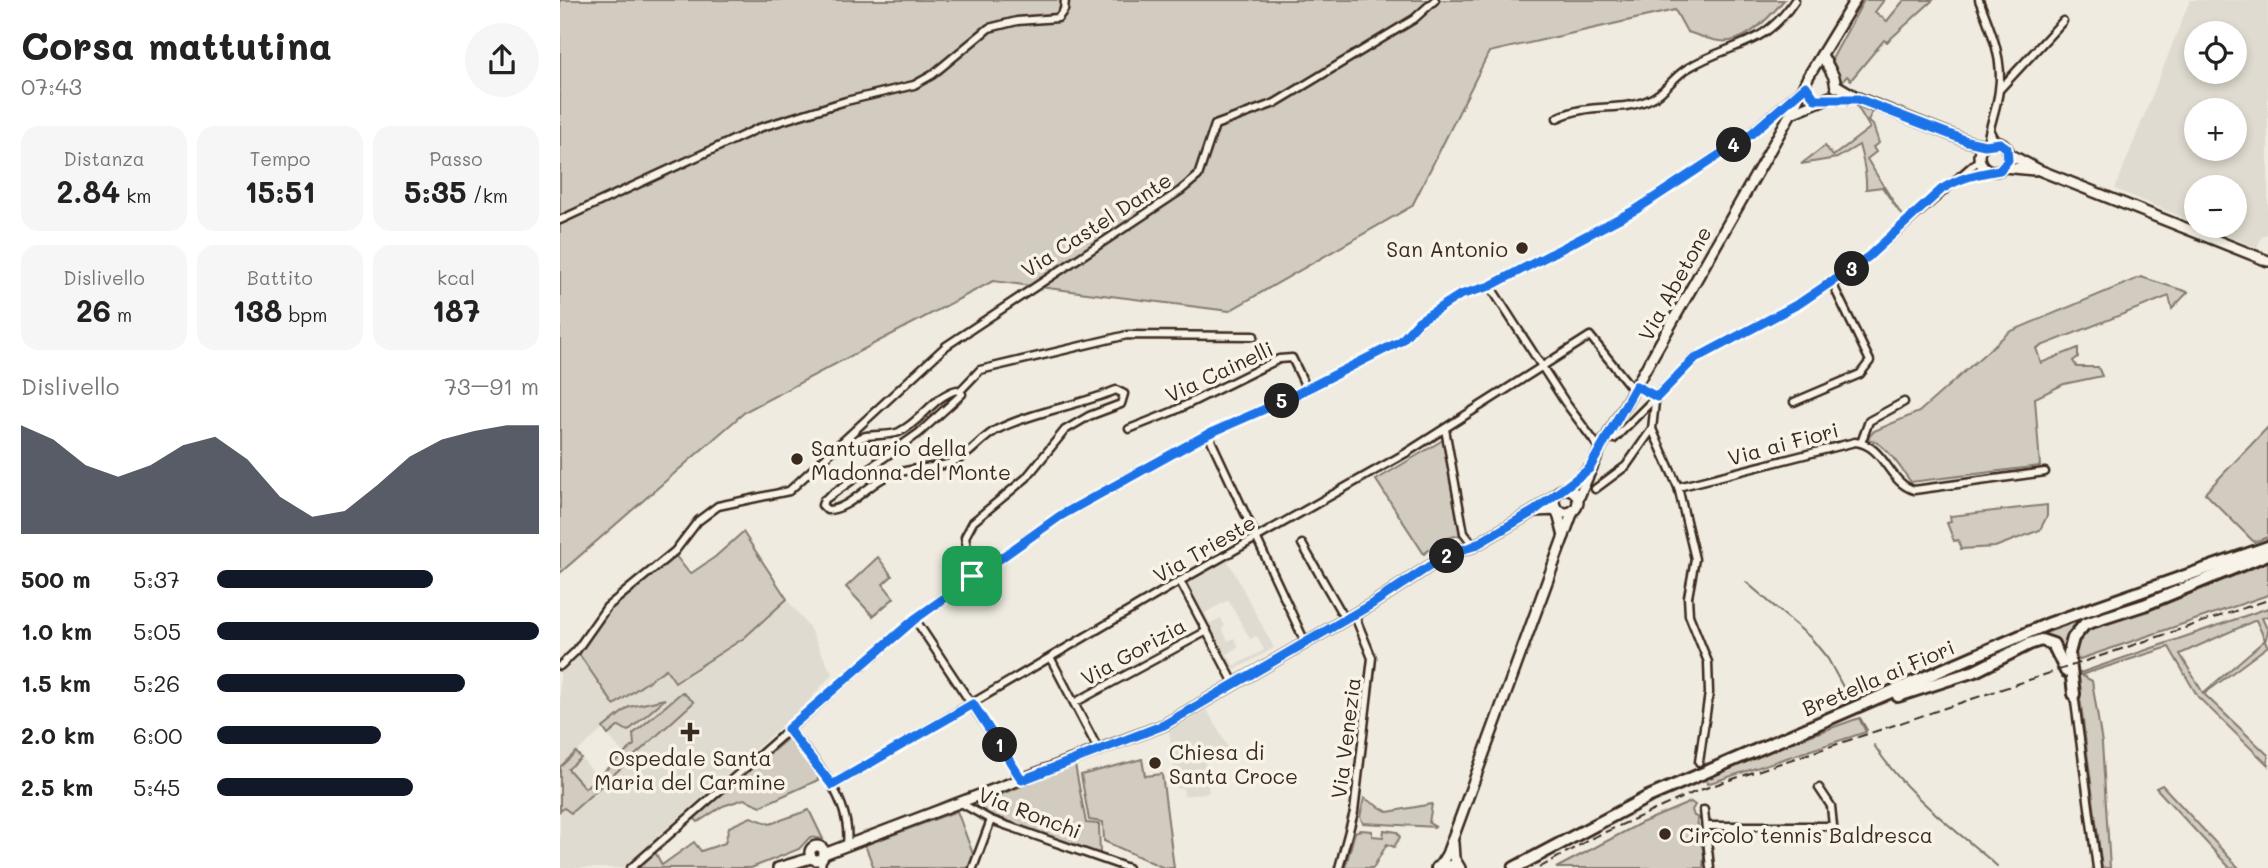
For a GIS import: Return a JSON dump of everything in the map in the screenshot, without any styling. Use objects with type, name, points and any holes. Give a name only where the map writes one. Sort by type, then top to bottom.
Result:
[{"type":"main road","points":[[1819,100],[1809,93],[1806,86],[1808,77],[1823,57],[1855,0]]},
{"type":"main road","points":[[1823,57],[1836,85],[1858,99],[1985,148],[2004,145],[2009,155],[2039,170],[2268,261]]},
{"type":"main road","points":[[1814,71],[1828,71]]},
{"type":"main road","points":[[1830,97],[1836,85]]},
{"type":"main road","name":"Via Abetone","points":[[1589,469],[1806,86]]},
{"type":"main road","points":[[1791,113],[1830,97],[1858,99]]},
{"type":"main road","points":[[1985,148],[1988,170],[2004,167],[2039,170]]},
{"type":"main road","points":[[2004,167],[2009,155]]},
{"type":"main road","points":[[778,868],[816,858],[834,848],[1164,725],[1354,614],[1448,554],[1474,546],[1534,511],[1567,489],[1589,469]]},
{"type":"main road","points":[[1453,838],[1454,858],[1459,868],[1438,867],[1453,838],[1589,469]]},
{"type":"main road","points":[[1567,489],[1576,493],[1578,499]]},
{"type":"main road","points":[[1555,495],[1564,538]]},
{"type":"main road","points":[[1534,511],[1573,512]]},
{"type":"main road","name":"Bretella ai Fiori","points":[[1514,868],[1648,797],[2048,624],[2268,547]]},
{"type":"main road","points":[[2074,694],[2069,653],[2073,638],[2085,624],[2144,605],[2268,554]]},
{"type":"main road","points":[[1852,710],[1975,671],[2016,648],[2041,640],[2056,648],[2074,694]]},
{"type":"street","points":[[560,220],[759,128],[846,100],[914,85],[932,75],[989,28],[1017,21],[1058,18],[1064,10],[1065,0]]},
{"type":"street","name":"Via Castel Dante","points":[[560,666],[576,650],[607,607],[675,551],[698,521],[718,506],[789,491],[946,346],[1189,184],[1198,176],[1215,125],[1275,103],[1414,19],[1435,0]]},
{"type":"street","points":[[1557,118],[1575,109],[1644,102],[1665,91],[1679,73],[1689,67],[1765,35],[1782,19],[1795,0]]},
{"type":"street","points":[[1614,439],[1693,360],[1832,283],[1868,257],[1942,189],[1956,180],[1985,148],[2000,89],[1994,38],[1979,0]]},
{"type":"street","points":[[2000,89],[2063,22]]},
{"type":"street","points":[[631,868],[915,619],[1060,516],[1208,434],[1307,389],[1401,341],[1419,321],[1460,295],[1490,286],[1637,209],[1751,134],[1806,86]]},
{"type":"street","points":[[1956,180],[1988,170]]},
{"type":"street","points":[[1794,402],[1860,374],[1870,361],[1832,283]]},
{"type":"street","points":[[1490,286],[1541,366],[1600,449]]},
{"type":"street","points":[[972,576],[965,537],[972,522],[1026,478],[1065,430],[1089,416],[1121,404],[1125,397],[1116,390],[1010,424],[994,432],[963,458],[947,464],[897,473],[874,484],[837,509],[823,508],[824,500],[851,484],[958,400],[960,391],[980,370],[1127,335],[1254,335]]},
{"type":"street","name":"Via Trieste","points":[[832,785],[1445,429],[1590,336],[1635,389]]},
{"type":"street","name":"Via Cainelli","points":[[1129,429],[1174,411],[1279,359],[1292,358],[1307,389]]},
{"type":"street","points":[[1635,389],[1657,397]]},
{"type":"street","points":[[840,443],[900,431],[947,394],[960,391]]},
{"type":"street","points":[[1657,397],[1652,413],[1652,429],[1678,487],[1695,558],[1688,606],[1708,662],[1709,694],[1699,762]]},
{"type":"street","points":[[1861,443],[1869,421],[1904,401]]},
{"type":"street","points":[[1445,429],[1464,533],[1474,546]]},
{"type":"street","points":[[1595,489],[1626,466],[1652,429]]},
{"type":"street","points":[[1208,434],[1305,642]]},
{"type":"street","name":"Via ai Fiori","points":[[1678,487],[1837,445],[1861,443],[1873,448],[1905,487],[1914,490],[2045,472]]},
{"type":"street","points":[[1302,544],[1345,619]]},
{"type":"street","points":[[1180,581],[1234,683]]},
{"type":"street","name":"Via Venezia","points":[[1339,868],[1354,812],[1372,658],[1354,614]]},
{"type":"street","points":[[915,619],[1022,780]]},
{"type":"street","name":"Via Gorizia","points":[[1076,702],[1206,631]]},
{"type":"street","points":[[1051,659],[1076,702],[1099,751]]},
{"type":"street","points":[[2074,694],[2097,868]]},
{"type":"street","points":[[788,729],[832,785],[848,828],[847,844]]},
{"type":"street","points":[[1707,826],[1833,826],[1832,806],[1819,788]]},
{"type":"street","name":"Via Ronchi","points":[[959,802],[991,820],[1128,868]]},
{"type":"street","points":[[1704,810],[1710,868]]},
{"type":"street","points":[[973,868],[991,820]]},
{"type":"shaded area","points":[[560,0],[1784,0],[1756,28],[1738,39],[1729,41],[1712,40],[1687,32],[1675,10],[1489,52],[1412,206],[1229,311],[993,281],[746,411],[560,573]]},
{"type":"shaded area","points":[[1864,0],[1884,0],[1875,12],[1887,21],[1904,0],[1933,0],[1887,42],[1884,40],[1851,80],[1847,76],[1842,82],[1832,59]]},
{"type":"shaded area","points":[[2190,0],[2268,0],[2268,233],[2261,238],[2257,248],[2232,238],[2247,238],[2247,175],[2184,175],[2184,218],[2115,189]]},
{"type":"shaded area","points":[[1857,106],[1872,112],[1868,121],[1873,125],[1879,143],[1873,147],[1876,152],[1867,159],[1902,216],[1882,187],[1866,189],[1859,145],[1837,158],[1801,164],[1825,146],[1833,156],[1870,128]]},
{"type":"shaded area","points":[[2141,277],[2188,292],[2172,309],[2169,296],[2036,348],[2041,363],[2078,348],[2078,357],[2073,361],[2077,367],[2098,367],[2102,376],[2064,384],[2035,398],[2040,466],[1911,482],[1886,450],[1867,439],[1874,431],[1919,412],[2009,332]]},
{"type":"shaded area","points":[[2268,427],[2268,537],[2254,542],[2205,493]]},
{"type":"shaded area","points":[[1443,440],[1460,535],[1440,540],[1424,554],[1376,480]]},
{"type":"shaded area","points":[[2047,505],[2047,516],[2040,530],[1995,547],[1961,549],[1958,540],[1954,541],[1947,523],[1951,522],[1950,516]]},
{"type":"shaded area","points":[[743,532],[787,599],[744,638],[675,682],[666,669],[614,705],[579,654],[610,609],[675,555],[690,574],[715,557]]},
{"type":"shaded area","points":[[878,557],[892,576],[883,584],[894,598],[873,616],[846,587]]},
{"type":"shaded area","points":[[1227,559],[1274,648],[1231,672],[1184,584]],"holes":[[[1228,600],[1250,639],[1257,636],[1264,650],[1234,666],[1227,654],[1239,647],[1234,638],[1228,641],[1221,618],[1210,623],[1205,613]]]},
{"type":"shaded area","points":[[2268,559],[2268,595],[2074,661],[2078,641],[2091,625]]},
{"type":"shaded area","points":[[2224,567],[2157,597],[2086,621],[2064,657],[2052,638],[2037,636]]},
{"type":"shaded area","name":"Ospedale Santa Maria del Carmine","points":[[787,599],[809,627],[832,674],[808,702],[623,868],[560,868],[560,673],[579,654],[614,704],[666,669],[674,681],[744,638]],"holes":[[[603,729],[624,754],[597,777],[577,752]]]},
{"type":"shaded area","points":[[2268,608],[2268,616],[2262,618],[2268,631],[2265,642],[2268,646],[2204,694],[2268,755],[2268,765],[2198,697],[2169,647],[2081,675],[2092,681],[2102,743],[2110,868],[2102,868],[2077,674]],"holes":[[[2256,620],[2265,640],[2203,693],[2180,654]]]},
{"type":"shaded area","points":[[682,692],[694,702],[571,813],[564,808],[560,811],[560,767],[576,752],[581,758],[568,769],[585,788],[634,745],[633,734]]},
{"type":"shaded area","points":[[665,699],[628,731],[619,726],[608,735],[603,728],[629,707]]},
{"type":"shaded area","points":[[1207,710],[1229,749],[1205,763],[1209,793],[1184,796],[1183,788],[1177,789],[1169,731]]},
{"type":"shaded area","points":[[1859,718],[1866,732],[1707,784],[1706,779],[1778,747]]},
{"type":"shaded area","points":[[788,738],[818,773],[818,780],[761,806],[744,799],[723,806],[698,822],[694,818]]},
{"type":"shaded area","points":[[1142,759],[1145,776],[1162,774],[1174,868],[1164,868],[1104,841],[1103,822],[1089,820],[1081,775]]},
{"type":"shaded area","points":[[1075,765],[1086,823],[1099,824],[1100,854],[969,807]]},
{"type":"shaded area","points":[[2162,785],[2239,868],[2230,868],[2156,788]]},
{"type":"shaded area","points":[[1364,798],[1388,812],[1432,804],[1429,823],[1436,827],[1363,823],[1360,817]]},
{"type":"shaded area","name":"Circolo tennis Baldresca","points":[[1691,802],[1695,805],[1692,810],[1694,816],[1702,819],[1697,820],[1704,855],[1703,868],[1556,868],[1641,823]]},
{"type":"shaded area","points":[[809,810],[823,839],[810,837],[799,849],[751,868],[635,868],[655,852],[662,865],[694,842],[701,851],[725,843],[729,827],[751,817],[770,824]]},
{"type":"shaded area","points":[[957,811],[974,857],[968,868],[874,868],[865,845]]},
{"type":"shaded area","points":[[1384,830],[1397,832],[1400,837],[1394,847],[1387,844],[1373,868],[1345,868],[1355,832],[1372,831],[1372,836],[1383,837]]},
{"type":"waterway","points":[[1746,582],[1811,638],[1828,659],[1850,700]]},
{"type":"waterway","points":[[1860,718],[1867,730]]},
{"type":"waterway","points":[[1874,745],[1886,763],[1915,795],[1997,866]]},
{"type":"railway","points":[[1539,868],[1592,838],[1697,791],[2268,600]]},
{"type":"place","name":"San Antonio","points":[[1522,248]]},
{"type":"place","name":"Santuario della Madonna del Monte","points":[[797,459]]},
{"type":"place","name":"Ospedale Santa Maria del Carmine","points":[[690,732]]},
{"type":"place","name":"Chiesa di Santa Croce","points":[[1155,763]]},
{"type":"place","name":"Circolo tennis Baldresca","points":[[1665,834]]},
{"type":"route","points":[[1806,86],[1815,99],[1858,99],[1967,141],[1985,145],[2000,143],[2007,148],[2008,160],[2004,167],[1956,180],[1942,189],[1868,257],[1800,303],[1693,360],[1657,397],[1636,386],[1589,469],[1567,489],[1559,491],[1534,511],[1474,546],[1448,554],[1372,604],[1164,725],[1022,780],[973,704],[832,785],[788,729],[915,619],[972,576],[1060,516],[1208,434],[1283,401],[1401,341],[1419,321],[1460,295],[1490,286],[1637,209],[1751,134],[1792,95],[1806,86]]}]
